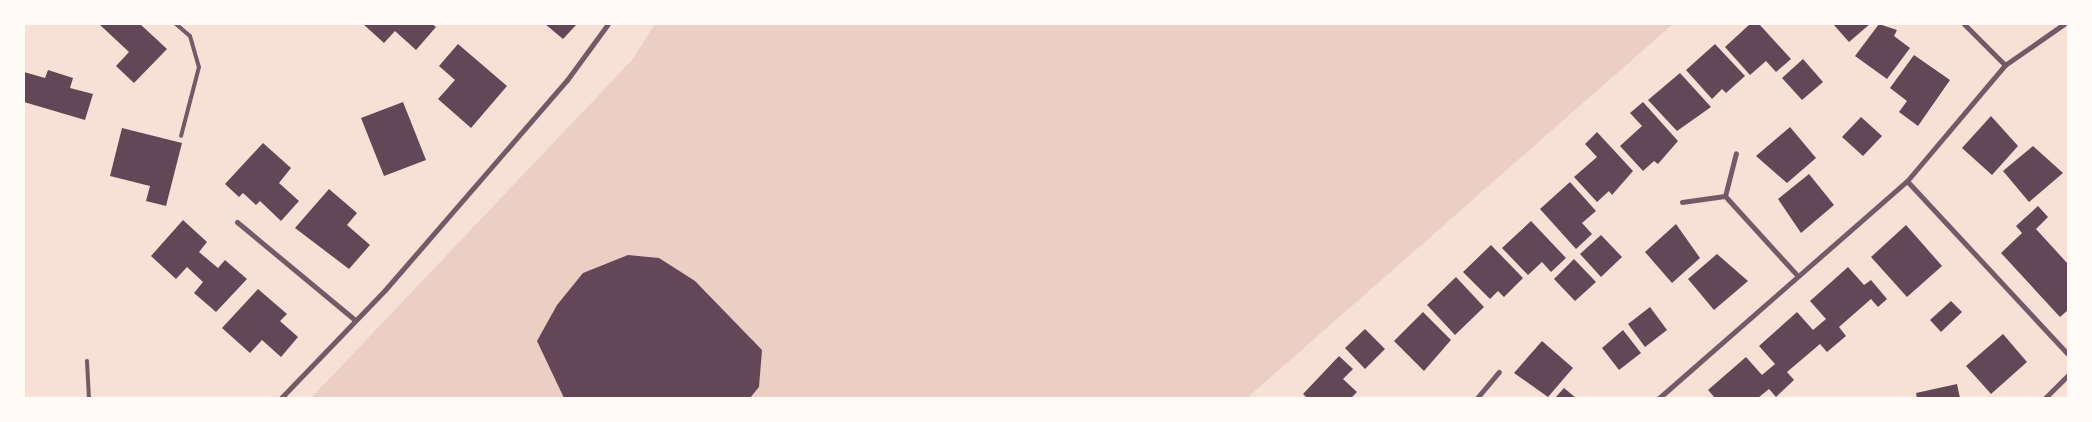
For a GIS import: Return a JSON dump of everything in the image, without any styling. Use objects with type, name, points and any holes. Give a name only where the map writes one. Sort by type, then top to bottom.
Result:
[{"type":"street","points":[[281,398],[356,320],[560,87],[608,24]]},
{"type":"street","points":[[1964,24],[2005,65]]},
{"type":"street","points":[[1659,398],[1796,274],[1906,181],[2005,65],[2064,24]]},
{"type":"street","points":[[1725,196],[1736,153]]},
{"type":"street","points":[[1906,181],[2068,354]]},
{"type":"street","points":[[1725,196],[1796,274]]},
{"type":"street","points":[[1682,202],[1725,196]]},
{"type":"street","points":[[237,222],[356,320]]},
{"type":"street","points":[[1477,398],[1499,372]]},
{"type":"street","points":[[2045,398],[2068,375]]},
{"type":"lane","points":[[176,24],[190,36],[199,67],[181,136]]},
{"type":"lane","points":[[87,362],[90,398]]},
{"type":"shaded area","points":[[655,24],[1673,24],[1247,398],[311,398],[632,60]]},
{"type":"building","points":[[99,24],[140,24],[167,49],[134,83],[116,66],[129,52]]},
{"type":"building","points":[[363,24],[432,24],[436,27],[416,50],[395,31],[384,43]]},
{"type":"building","points":[[545,24],[577,24],[563,39]]},
{"type":"building","points":[[1750,24],[1759,24],[1791,59],[1776,72],[1766,61],[1750,75],[1725,47]]},
{"type":"building","points":[[1833,24],[1870,24],[1849,42]]},
{"type":"building","points":[[1879,24],[1897,30],[1894,36],[1910,48],[1887,79],[1855,56]]},
{"type":"building","points":[[458,44],[507,86],[471,128],[438,99],[455,80],[439,66]]},
{"type":"building","points":[[1715,44],[1745,76],[1726,93],[1722,89],[1712,99],[1686,70]]},
{"type":"building","points":[[1914,55],[1950,80],[1918,126],[1899,112],[1907,101],[1890,88]]},
{"type":"building","points":[[1803,59],[1823,82],[1802,100],[1782,78]]},
{"type":"building","points":[[48,70],[73,78],[70,88],[93,94],[85,120],[24,102],[24,72],[45,78]]},
{"type":"building","points":[[1680,73],[1711,107],[1677,131],[1648,100]]},
{"type":"building","points":[[403,102],[426,160],[384,176],[361,118]]},
{"type":"building","points":[[1643,102],[1678,141],[1658,164],[1654,161],[1643,171],[1620,146],[1642,126],[1630,113]]},
{"type":"building","points":[[1991,116],[2018,146],[1992,175],[1962,148]]},
{"type":"building","points":[[1861,117],[1882,136],[1863,156],[1842,137]]},
{"type":"building","points":[[1790,127],[1816,158],[1787,183],[1756,156]]},
{"type":"building","points":[[122,128],[182,143],[166,206],[146,201],[150,186],[110,176]]},
{"type":"building","points":[[1597,132],[1633,171],[1612,195],[1609,191],[1597,202],[1574,177],[1597,157],[1585,144]]},
{"type":"building","points":[[263,143],[291,168],[279,183],[299,201],[281,221],[260,201],[256,205],[243,193],[239,197],[225,184]]},
{"type":"building","points":[[2033,146],[2063,173],[2029,202],[2003,171]]},
{"type":"building","points":[[1809,174],[1834,205],[1801,233],[1778,199]]},
{"type":"building","points":[[1570,182],[1596,211],[1582,223],[1592,234],[1576,249],[1540,209]]},
{"type":"building","points":[[329,189],[357,213],[347,225],[370,245],[349,269],[295,228]]},
{"type":"building","points":[[2038,206],[2048,217],[2036,229],[2068,264],[2068,310],[2060,317],[2001,253],[2022,233],[2016,226]]},
{"type":"building","points":[[183,220],[207,242],[199,252],[218,268],[225,260],[247,279],[216,312],[194,293],[203,282],[187,267],[176,279],[151,256]]},
{"type":"building","points":[[1531,221],[1566,258],[1551,272],[1542,262],[1528,275],[1502,248]]},
{"type":"building","points":[[1676,224],[1700,258],[1672,283],[1645,252]]},
{"type":"building","points":[[1906,225],[1942,266],[1907,297],[1871,257]]},
{"type":"building","points":[[1601,235],[1622,257],[1601,277],[1580,254]]},
{"type":"building","points":[[1491,245],[1523,278],[1504,297],[1498,291],[1490,299],[1463,272]]},
{"type":"building","points":[[1717,254],[1748,281],[1714,310],[1688,279]]},
{"type":"building","points":[[628,255],[659,258],[695,281],[762,350],[759,387],[750,398],[564,398],[537,341],[557,305],[583,273]]},
{"type":"building","points":[[1574,259],[1596,282],[1575,301],[1554,279]]},
{"type":"building","points":[[1848,267],[1864,285],[1871,280],[1887,299],[1878,307],[1871,299],[1839,327],[1846,336],[1827,352],[1820,344],[1787,372],[1794,380],[1776,397],[1769,389],[1758,398],[1715,398],[1708,390],[1746,357],[1762,375],[1775,364],[1759,346],[1797,312],[1813,330],[1826,319],[1810,301]]},
{"type":"building","points":[[1456,277],[1484,307],[1455,335],[1427,305]]},
{"type":"building","points":[[258,289],[287,314],[280,321],[298,337],[281,357],[262,340],[250,353],[222,328]]},
{"type":"building","points":[[1951,301],[1962,312],[1941,332],[1930,320]]},
{"type":"building","points":[[1650,307],[1667,330],[1645,347],[1628,324]]},
{"type":"building","points":[[1423,312],[1451,340],[1424,371],[1394,341]]},
{"type":"building","points":[[1365,329],[1385,349],[1365,369],[1345,348]]},
{"type":"building","points":[[1623,330],[1641,353],[1619,370],[1602,348]]},
{"type":"building","points":[[2003,334],[2027,362],[1991,394],[1966,366]]},
{"type":"building","points":[[1542,341],[1573,368],[1548,397],[1514,373]]},
{"type":"building","points":[[1339,356],[1353,369],[1343,379],[1357,392],[1351,398],[1307,398],[1303,394]]},
{"type":"building","points":[[1957,384],[1960,398],[1917,398],[1916,393]]},
{"type":"building","points":[[1564,388],[1576,398],[1555,398]]}]
